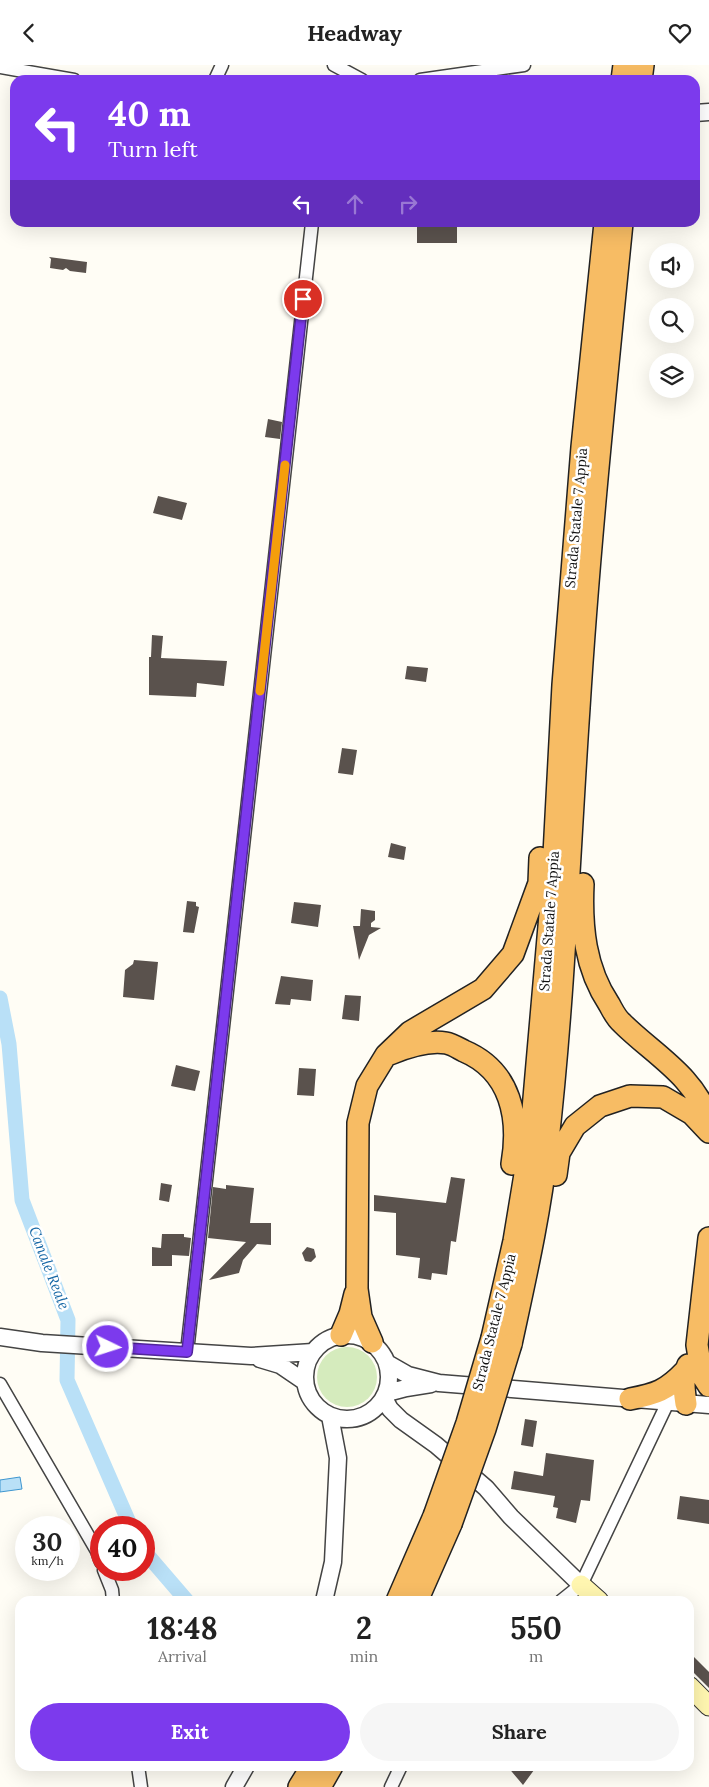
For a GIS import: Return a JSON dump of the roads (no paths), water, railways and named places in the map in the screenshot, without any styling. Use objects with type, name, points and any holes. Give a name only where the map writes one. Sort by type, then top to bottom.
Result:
[{"type":"highway","name":"Strada Statale 7 Appia","points":[[502,1341],[514,1241],[530,1144],[552,891],[562,685],[582,447],[605,227]]},
{"type":"highway","name":"Strada Statale 7 Appia","points":[[419,1596],[443,1520],[467,1423],[502,1341],[532,1246],[547,1150],[568,901],[579,706],[599,449],[622,227]]},
{"type":"highway","points":[[372,1342],[361,1317],[356,1289],[358,1123],[367,1086],[386,1055],[410,1031],[483,989],[513,954],[539,883],[547,755],[562,685]]},
{"type":"highway","points":[[579,706],[588,779],[582,910],[586,954],[598,988],[620,1022],[681,1074],[704,1104],[709,1121]]},
{"type":"highway","points":[[386,1055],[415,1045],[446,1043],[478,1056],[501,1081],[513,1109],[516,1140],[500,1238],[502,1341]]},
{"type":"highway","points":[[502,1341],[544,1249],[559,1153],[575,1126],[600,1106],[630,1096],[663,1097],[692,1114],[709,1132]]},
{"type":"highway","points":[[630,1399],[687,1387],[697,1345],[709,1238]]},
{"type":"highway","points":[[341,1335],[350,1315],[356,1289]]},
{"type":"highway","name":"Strada Statale 7 Appia","points":[[400,1596],[443,1520]]},
{"type":"highway","points":[[298,1787],[309,1771]]},
{"type":"highway","points":[[320,1787],[329,1771]]},
{"type":"main road","points":[[581,1585],[593,1596]]},
{"type":"main road","points":[[694,1692],[709,1706]]},
{"type":"street","points":[[334,65],[353,75]]},
{"type":"street","points":[[455,75],[524,65]]},
{"type":"street","points":[[0,67],[46,75]]},
{"type":"street","points":[[187,1352],[312,227]]},
{"type":"street","points":[[401,1420],[367,1414],[346,1419],[330,1416],[318,1408],[309,1396],[305,1382],[306,1366],[313,1352],[320,1344],[330,1338],[341,1335],[362,1337],[372,1342],[381,1351],[387,1363],[389,1383],[385,1396],[390,1409],[401,1420],[436,1445],[486,1488],[511,1517],[581,1585]]},
{"type":"street","points":[[0,1337],[42,1343],[251,1356],[313,1352]]},
{"type":"street","points":[[251,1356],[280,1365],[305,1382]]},
{"type":"street","points":[[387,1363],[408,1375],[439,1383],[630,1399]]},
{"type":"street","points":[[325,1596],[333,1563],[338,1458],[344,1435],[385,1396],[406,1387],[439,1383]]},
{"type":"street","points":[[0,1384],[90,1539]]},
{"type":"street","points":[[567,1596],[581,1585],[687,1387],[709,1405]]},
{"type":"street","points":[[330,1416],[338,1458]]},
{"type":"street","points":[[108,1581],[113,1596]]},
{"type":"street","points":[[139,1771],[141,1787]]},
{"type":"street","points":[[234,1787],[243,1771]]},
{"type":"street","points":[[391,1787],[399,1771]]},
{"type":"water","points":[[20,1477],[22,1489],[0,1492],[0,1480]]},
{"type":"waterway","name":"Canale Reale","points":[[0,998],[9,1044],[22,1200],[68,1320],[67,1380],[126,1516]]},
{"type":"waterway","name":"Canale Reale","points":[[155,1564],[183,1596]]}]
